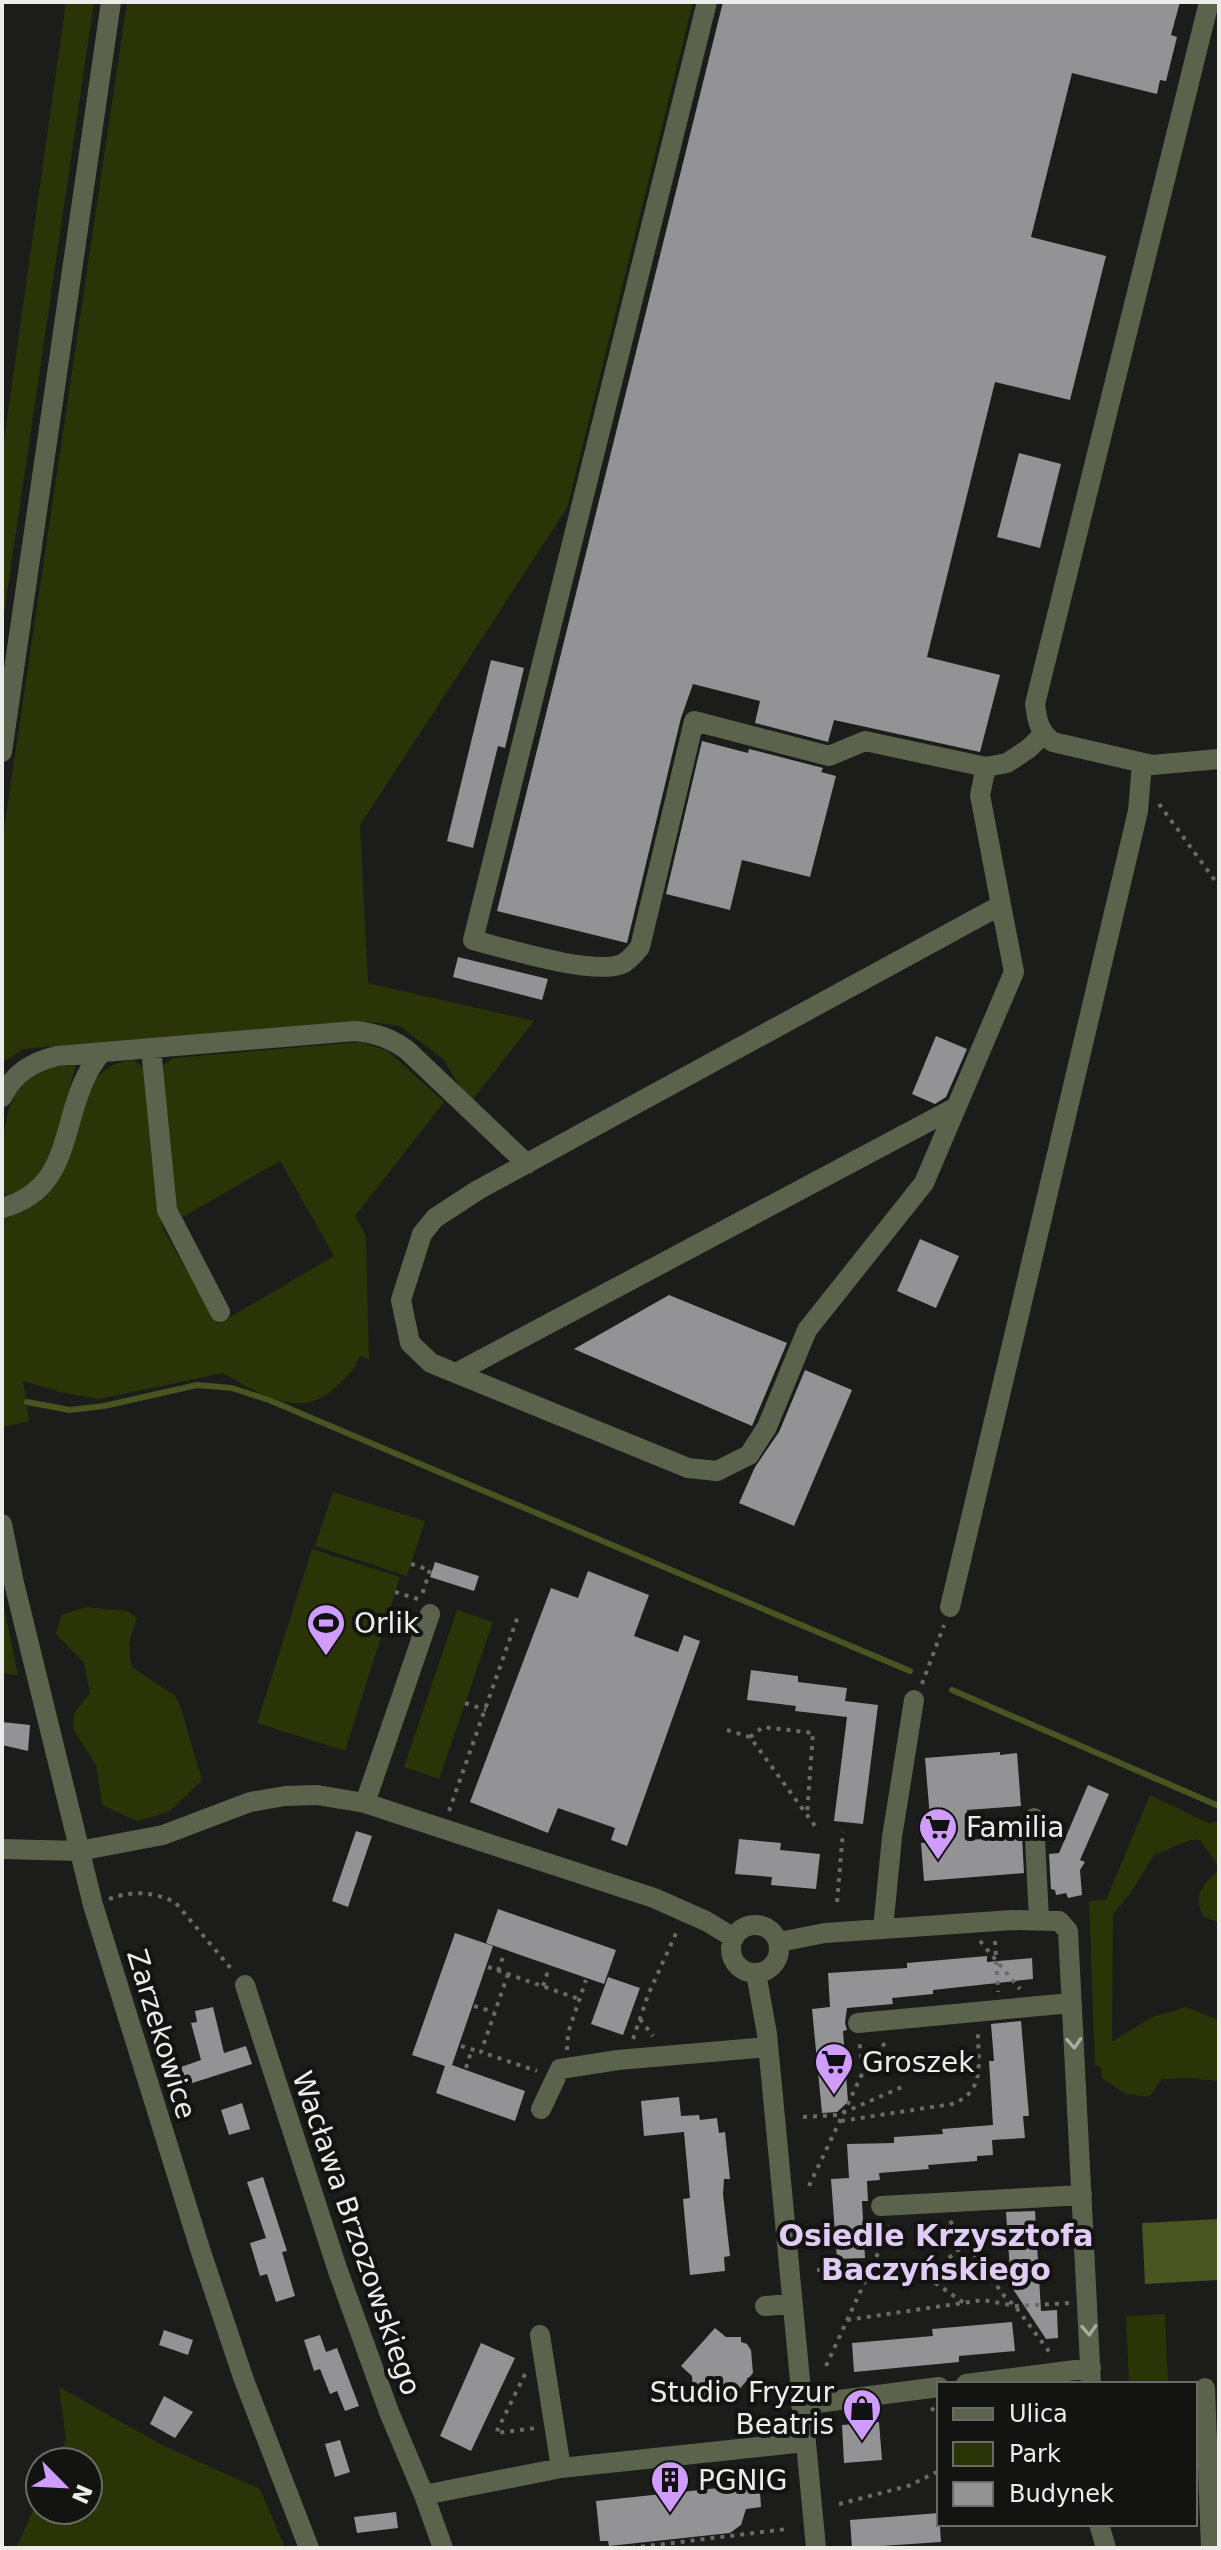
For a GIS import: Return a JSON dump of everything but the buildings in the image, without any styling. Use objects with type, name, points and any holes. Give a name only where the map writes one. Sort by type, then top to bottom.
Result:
[{"type":"street","points":[[2,752],[111,2]]},
{"type":"street","points":[[707,2],[473,940],[569,963],[609,968],[626,963],[640,947],[694,721],[829,756],[865,741],[986,767],[1007,763],[1043,735]]},
{"type":"street","points":[[1209,2],[1035,704],[1043,735],[1053,742],[1142,763],[1219,759]]},
{"type":"street","points":[[950,1607],[1138,811],[1142,763]]},
{"type":"street","points":[[986,767],[980,795],[1014,972],[924,1183],[807,1330],[767,1427],[749,1455],[717,1471],[688,1468],[431,1363],[410,1343],[401,1300],[422,1234],[435,1218],[478,1190],[1001,905]]},
{"type":"street","points":[[2,1097],[20,1071],[35,1061],[57,1056],[355,1031],[374,1032],[407,1050],[527,1164]]},
{"type":"street","points":[[151,1048],[167,1210],[220,1312]]},
{"type":"street","points":[[2,1208],[24,1202],[54,1170],[83,1078],[102,1052]]},
{"type":"street","points":[[456,1373],[956,1107]]},
{"type":"street","name":"Zarzekowice","points":[[2,1524],[93,1905],[216,2295],[286,2493],[309,2548]]},
{"type":"street","points":[[365,1803],[425,1607]]},
{"type":"street","points":[[883,1929],[892,1837],[914,1700]]},
{"type":"street","points":[[2,1849],[79,1851],[163,1835],[250,1802],[317,1795],[365,1803],[646,1895],[706,1921],[734,1938]]},
{"type":"street","points":[[1034,1818],[1045,1920]]},
{"type":"street","points":[[779,1942],[825,1933],[1045,1920],[1059,1921],[1068,1931],[1091,2376],[1063,2372],[982,2382]]},
{"type":"street","points":[[756,1925],[772,1931],[779,1942],[777,1960],[770,1968],[756,1973],[744,1970],[732,1957],[734,1938],[747,1926],[756,1925]]},
{"type":"street","points":[[756,1973],[768,2047],[816,2548]]},
{"type":"street","name":"Wacława Brzozowskiego","points":[[245,1985],[338,2271],[443,2548]]},
{"type":"street","points":[[858,2023],[1071,2003]]},
{"type":"street","points":[[541,2109],[563,2073],[618,2060],[768,2047]]},
{"type":"street","points":[[891,2205],[1082,2195]]},
{"type":"street","points":[[765,2306],[792,2304]]},
{"type":"street","points":[[540,2335],[561,2468]]},
{"type":"street","points":[[801,2405],[937,2387]]},
{"type":"street","points":[[1205,2388],[1211,2548]]},
{"type":"street","points":[[424,2495],[561,2468],[805,2442]]},
{"type":"street","points":[[1100,2526],[1106,2548]]},
{"type":"path","points":[[1159,803],[1219,886]]},
{"type":"path","points":[[411,1564],[430,1570],[425,1607]]},
{"type":"path","points":[[914,1700],[950,1607]]},
{"type":"path","points":[[445,1820],[518,1616]]},
{"type":"path","points":[[465,1703],[486,1710]]},
{"type":"path","points":[[750,1737],[763,1727],[813,1733],[807,1814]]},
{"type":"path","points":[[727,1730],[750,1737],[818,1830]]},
{"type":"path","points":[[837,1902],[843,1832]]},
{"type":"path","points":[[93,1905],[122,1894],[141,1893],[162,1896],[175,1902],[245,1985]]},
{"type":"path","points":[[630,2049],[681,1922]]},
{"type":"path","points":[[995,1933],[1000,2010]]},
{"type":"path","points":[[975,1935],[1034,2007]]},
{"type":"path","points":[[498,1971],[504,1954]]},
{"type":"path","points":[[488,1967],[579,1999]]},
{"type":"path","points":[[543,1986],[549,1968]]},
{"type":"path","points":[[481,2052],[508,1974]]},
{"type":"path","points":[[461,2046],[563,2073],[568,2033],[586,1980]]},
{"type":"path","points":[[474,2006],[494,2012]]},
{"type":"path","points":[[841,2121],[952,2104],[969,2097],[978,2076],[977,2012]]},
{"type":"path","points":[[640,2019],[660,2045]]},
{"type":"path","points":[[809,2186],[863,2072],[903,2019]]},
{"type":"path","points":[[858,2023],[863,2072]]},
{"type":"path","points":[[466,2068],[472,2049]]},
{"type":"path","points":[[803,2117],[838,2115],[902,2087]]},
{"type":"path","points":[[937,2203],[1063,2372]]},
{"type":"path","points":[[826,2366],[871,2267],[891,2205]]},
{"type":"path","points":[[927,2277],[966,2243]]},
{"type":"path","points":[[817,2270],[871,2267],[927,2277],[964,2303]]},
{"type":"path","points":[[847,2320],[983,2300],[1015,2306],[1072,2303]]},
{"type":"path","points":[[533,2371],[528,2368],[496,2433],[541,2428],[539,2416]]},
{"type":"path","points":[[839,2504],[908,2486],[937,2472]]},
{"type":"path","points":[[631,2548],[787,2529]]},
{"type":"green space","points":[[66,2],[94,2],[2,627],[2,454]]},
{"type":"green space","points":[[127,2],[693,2],[567,508],[360,825],[368,983],[534,1021],[470,1103],[443,1059],[400,1026],[370,1022],[23,1049],[2,1063],[2,842]]},
{"type":"green space","points":[[361,1042],[388,1051],[444,1102],[355,1216],[366,1236],[369,1360],[360,1356],[348,1376],[323,1397],[295,1403],[265,1396],[223,1373],[99,1399],[23,1381],[29,1421],[2,1427],[2,1218],[23,1211],[40,1200],[53,1186],[63,1169],[88,1091],[96,1078],[106,1069],[125,1061],[133,1060],[147,1070],[158,1208],[163,1229],[218,1324],[334,1256],[280,1161],[183,1217],[171,1200],[162,1066],[173,1058]]},
{"type":"green space","points":[[76,1065],[61,1122],[46,1162],[22,1190],[6,1196],[2,1190],[3,1140],[16,1092],[38,1070]]},
{"type":"green space","points":[[333,1492],[425,1521],[407,1576],[315,1546]]},
{"type":"green space","name":"Orlik","points":[[312,1549],[400,1577],[345,1751],[257,1723]]},
{"type":"green space","points":[[2,1597],[18,1675],[2,1674]]},
{"type":"green space","points":[[85,1607],[127,1611],[137,1618],[129,1642],[131,1666],[175,1696],[181,1708],[202,1780],[169,1812],[137,1821],[102,1805],[96,1765],[73,1729],[74,1713],[90,1693],[84,1663],[56,1634],[61,1615]]},
{"type":"green space","points":[[457,1610],[493,1622],[439,1779],[404,1767]]},
{"type":"green space","points":[[1150,1795],[1208,1823],[1219,1821],[1219,1867],[1200,1840],[1184,1842],[1154,1855],[1130,1894],[1113,1914],[1112,2042],[1150,2018],[1186,2007],[1219,2020],[1219,2081],[1162,2079],[1149,2097],[1126,2094],[1102,2078],[1101,2067],[1095,2065],[1089,1901],[1106,1900]]},
{"type":"green space","points":[[1219,1870],[1219,1923],[1203,1916],[1199,1895]]},
{"type":"green space","points":[[1165,2314],[1168,2382],[1129,2382],[1126,2316]]},
{"type":"green space","points":[[59,2387],[162,2445],[260,2489],[285,2548],[16,2548],[26,2526],[104,2526],[104,2446],[63,2446],[66,2440]]},
{"type":"shaded area","points":[[1219,2219],[1219,2280],[1145,2284],[1142,2223]]},
{"type":"waterway","points":[[27,1402],[70,1410],[104,1406],[197,1385],[232,1388],[269,1400],[910,1671]]},
{"type":"waterway","points":[[952,1690],[1219,1806]]},
{"type":"place","name":"Orlik","points":[[326,1657]]},
{"type":"place","name":"Familia","points":[[938,1861]]},
{"type":"place","name":"Groszek","points":[[834,2096]]},
{"type":"place","name":"Studio Fryzur Beatris","points":[[862,2442]]},
{"type":"place","name":"PGNIG","points":[[670,2514]]},
{"type":"district","name":"Osiedle Krzysztofa Baczyńskiego","points":[[936,2253]]}]
